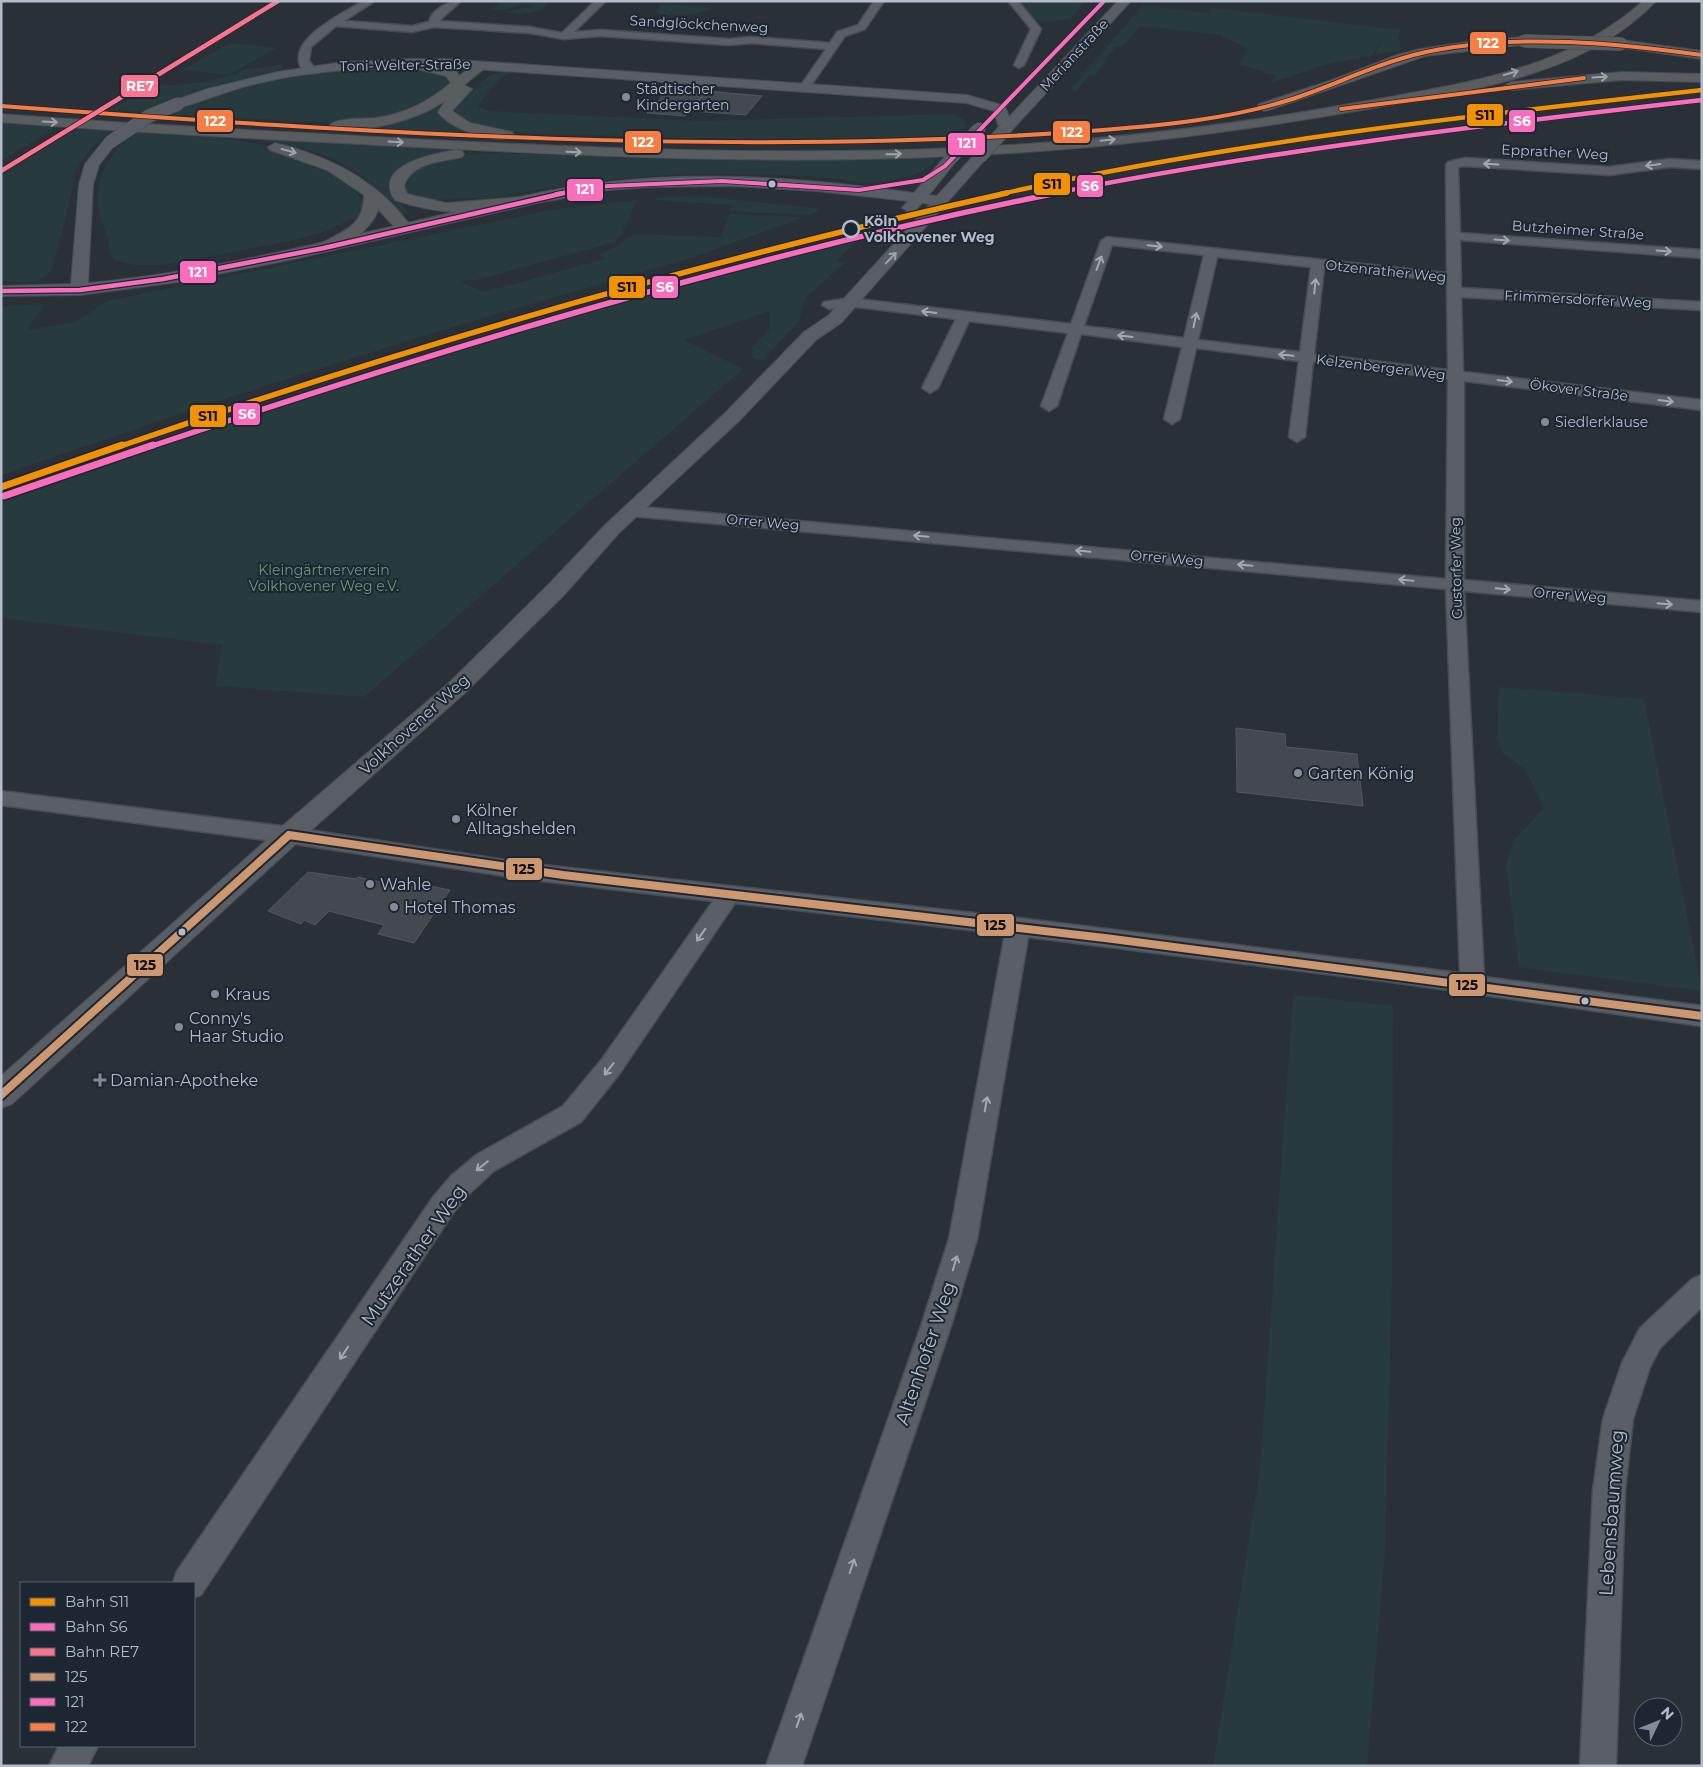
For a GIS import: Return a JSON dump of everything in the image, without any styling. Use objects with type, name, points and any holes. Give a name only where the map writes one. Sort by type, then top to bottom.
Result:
[{"type":"highway","points":[[1361,106],[1473,83],[1554,59],[1608,35],[1632,20],[1650,1]]},
{"type":"highway","points":[[1,106],[255,124],[548,139],[708,144],[903,143],[1079,132],[1204,119],[1362,96],[1467,74],[1535,54],[1588,31]]},
{"type":"highway","points":[[1204,119],[1252,110],[1289,100],[1401,58],[1473,44],[1524,42],[1621,44],[1702,55]]},
{"type":"highway","points":[[409,63],[450,73],[457,83]]},
{"type":"highway","points":[[486,65],[452,101],[445,112],[448,116],[454,121],[478,129],[548,139]]},
{"type":"highway","points":[[255,124],[344,125],[384,120],[420,111],[457,83],[486,65]]},
{"type":"highway","points":[[1,118],[525,150],[771,155],[894,154],[984,150],[1170,133],[1582,78],[1622,76],[1702,78]]},
{"type":"highway","points":[[208,132],[308,156],[342,170],[416,228]]},
{"type":"highway","points":[[416,228],[417,216],[400,197],[396,186],[397,180],[409,168],[455,154],[525,150]]},
{"type":"highway","points":[[324,248],[360,228],[370,218],[373,209],[371,194]]},
{"type":"highway","points":[[400,197],[433,208],[457,209],[521,202]]},
{"type":"street","points":[[310,69],[304,66],[303,58],[306,46],[336,23],[370,1]]},
{"type":"street","points":[[434,24],[435,18],[456,1]]},
{"type":"street","points":[[564,36],[601,1]]},
{"type":"street","points":[[804,88],[841,34],[862,28],[879,1]]},
{"type":"street","points":[[1012,1],[1036,29],[1036,33],[1019,65]]},
{"type":"street","name":"Merianstraße","points":[[1000,109],[1104,1]]},
{"type":"street","name":"Merianstraße","points":[[1028,105],[1125,1]]},
{"type":"street","name":"Sandglöckchenweg","points":[[336,23],[412,29],[434,24],[536,31],[564,36],[601,33],[729,42],[751,40],[832,46]]},
{"type":"street","name":"Toni-Welter-Straße","points":[[80,290],[80,258],[86,185],[92,164],[110,142],[149,116],[232,85],[310,69],[340,65],[409,63],[486,65],[967,99],[1018,92]]},
{"type":"street","name":"Toni-Welter-Straße","points":[[869,93],[980,109],[1000,109],[1028,105]]},
{"type":"street","name":"Toni-Welter-Straße","points":[[967,99],[1000,109]]},
{"type":"street","name":"Toni-Welter-Straße","points":[[942,104],[972,113],[979,118],[979,129]]},
{"type":"street","name":"Volkhovener Weg","points":[[1,1094],[289,835],[459,686],[631,511],[732,417],[810,336],[835,319],[1028,105]]},
{"type":"street","points":[[900,219],[915,198],[1000,109],[1006,128]]},
{"type":"street","points":[[859,190],[923,180],[949,162]]},
{"type":"street","name":"Epprather Weg","points":[[1466,162],[1609,171],[1670,163],[1702,165]]},
{"type":"street","name":"Gustorfer Weg","points":[[1466,162],[1452,165],[1456,376],[1455,584],[1472,985]]},
{"type":"street","points":[[1,290],[80,290],[162,279],[324,248],[353,246],[521,202],[608,186],[662,182],[722,182],[859,190],[915,198],[938,205]]},
{"type":"street","points":[[416,228],[564,201],[664,191],[746,191],[876,202],[915,198]]},
{"type":"street","name":"Butzheimer Straße","points":[[1453,236],[1702,254]]},
{"type":"street","name":"Volkhovener Weg","points":[[810,336],[819,316],[885,239]]},
{"type":"street","name":"Otzenrather Weg","points":[[1075,330],[1107,241],[1318,264],[1454,285]]},
{"type":"street","points":[[1172,419],[1211,252]]},
{"type":"street","points":[[80,258],[103,268],[162,279]]},
{"type":"street","name":"Otzenrather Weg","points":[[1313,309],[1318,264]]},
{"type":"street","name":"Frimmersdorfer Weg","points":[[1454,285],[1702,306]]},
{"type":"street","name":"Kelzenberger Weg","points":[[829,305],[849,302],[1456,376]]},
{"type":"street","name":"Kelzenberger Weg","points":[[1297,437],[1313,309]]},
{"type":"street","points":[[930,388],[964,317]]},
{"type":"street","points":[[1049,406],[1075,330]]},
{"type":"street","name":"Ökover Straße","points":[[1456,376],[1702,405]]},
{"type":"street","name":"Orrer Weg","points":[[631,511],[1702,607]]},
{"type":"street","points":[[1,798],[289,835],[525,871],[1018,927],[1702,1016]]},
{"type":"street","name":"Mutzerather Weg","points":[[190,1582],[443,1205],[461,1184],[485,1163],[572,1114],[611,1066],[729,895]]},
{"type":"street","name":"Altenhofer Weg","points":[[784,1766],[936,1326],[963,1239],[1018,927]]},
{"type":"street","name":"Lebensbaumweg","points":[[1598,1766],[1609,1490],[1618,1419],[1637,1363],[1650,1338],[1702,1288]]},
{"type":"street","points":[[67,1766],[79,1747]]},
{"type":"green space","points":[[501,1],[545,1],[549,4],[534,12],[507,12],[532,6],[527,5],[503,10],[491,10]]},
{"type":"green space","points":[[1016,1],[1084,1],[1084,3],[1070,19],[1045,22],[1034,19]]},
{"type":"green space","points":[[660,4],[712,8],[692,14],[671,16],[657,14]]},
{"type":"green space","points":[[1143,5],[1208,13],[1213,8],[1401,30],[1398,37],[1402,50],[1375,55],[1384,33],[1373,55],[1323,65],[1271,83],[1276,76],[1239,64],[1248,49],[1227,38],[1221,37],[1222,35],[1140,26],[1122,47],[1115,47],[1096,75],[1090,74],[1077,91],[1072,91],[1072,87]]},
{"type":"green space","points":[[231,43],[276,48],[229,75],[182,70]]},
{"type":"green space","points":[[283,64],[282,69],[204,88],[144,112],[108,110],[157,86],[206,82],[236,74],[242,70]]},
{"type":"green space","points":[[409,67],[427,69],[436,71],[450,80],[448,86],[427,104],[394,117],[334,123],[168,114],[220,95],[272,81],[299,76]]},
{"type":"green space","points":[[515,70],[500,78],[478,106],[489,111],[699,121],[954,114],[963,119],[966,126],[957,135],[821,139],[685,138],[515,132],[483,127],[470,123],[459,115],[455,108],[459,101],[490,75]]},
{"type":"green space","points":[[430,108],[440,108],[447,121],[474,133],[342,127]]},
{"type":"green space","points":[[1,123],[56,127],[1,161]]},
{"type":"green space","points":[[78,128],[111,131],[91,148],[76,169],[65,221],[51,271],[47,276],[35,281],[1,281],[1,176]]},
{"type":"green space","points":[[136,132],[242,141],[294,153],[318,163],[347,183],[367,204],[363,220],[352,219],[324,232],[290,241],[163,265],[134,265],[116,260],[110,254],[108,239],[100,217],[98,192],[105,168],[111,158],[118,148]]},
{"type":"green space","points":[[234,136],[483,149],[452,152],[394,175],[390,185],[391,191],[409,213],[400,215],[365,178],[345,165],[315,152]]},
{"type":"green space","points":[[489,153],[781,160],[936,157],[933,163],[920,172],[904,178],[873,183],[786,175],[689,174],[603,181],[489,198],[452,198],[433,204],[406,194],[402,180],[421,165],[459,156]]},
{"type":"green space","points":[[698,196],[816,208],[819,210],[810,215],[730,211],[732,205],[654,200],[656,198]]},
{"type":"green space","points":[[637,200],[622,233],[615,242],[476,280],[458,281],[484,292],[605,259],[600,254],[616,247],[634,234],[721,237],[729,214],[804,217],[694,257],[432,333],[221,400],[1,475],[1,306],[44,304],[27,330],[76,322],[107,301],[556,209]]},
{"type":"green space","name":"Kleingärtnerverein Volkhovener Weg e.V.","points":[[859,239],[836,261],[846,262],[805,298],[799,321],[763,360],[753,358],[751,348],[770,329],[769,311],[684,340],[743,369],[364,697],[215,686],[222,645],[1,618],[1,498],[213,425],[427,357],[642,295]]},
{"type":"green space","points":[[1499,687],[1644,699],[1702,991],[1519,967],[1506,865],[1513,841],[1544,808],[1525,769],[1502,753],[1497,738]]},
{"type":"green space","points":[[1293,995],[1393,1006],[1392,1282],[1385,1550],[1367,1766],[1213,1766],[1260,1469]]},
{"type":"building","points":[[667,91],[704,94],[685,116],[647,113]]},
{"type":"building","points":[[707,91],[762,96],[746,115],[691,111]]},
{"type":"building","name":"Garten König","points":[[1236,728],[1285,734],[1286,747],[1357,754],[1363,806],[1237,792]]},
{"type":"building","name":"Hotel Thomas","points":[[308,872],[356,879],[358,877],[389,884],[391,881],[417,888],[419,884],[450,890],[414,943],[378,934],[384,925],[329,911],[315,925],[304,920],[301,924],[268,911]]},
{"type":"rail line","name":"RE7","points":[[1,171],[278,1]]},
{"type":"rail line","name":"S11","points":[[1,487],[249,403],[499,324],[751,254],[878,222],[1092,176],[1266,146],[1440,121],[1702,90]]},
{"type":"rail line","name":"S6","points":[[4,496],[252,412],[501,334],[753,264],[880,232],[1007,203],[1093,186],[1267,156],[1440,131],[1702,100]]},
{"type":"transit line","name":"121","points":[[1,291],[80,290],[163,279],[324,248],[557,194],[608,186],[722,181],[859,190],[923,180],[945,166],[1104,1]]},
{"type":"transit line","name":"122","points":[[1,106],[269,125],[539,139],[673,143],[943,140],[1104,130],[1211,118],[1289,100],[1399,59],[1436,50],[1469,45],[1536,41],[1602,43],[1702,55]]},
{"type":"transit line","name":"122","points":[[1341,109],[1584,78]]},
{"type":"transit line","name":"125","points":[[289,835],[563,875],[1105,938],[1702,1016]]},
{"type":"transit line","name":"125","points":[[1,1095],[289,835]]},
{"type":"place","name":"Städtischer Kindergarten","points":[[626,97]]},
{"type":"place","name":"Köln Volkhovener Weg","points":[[851,229]]},
{"type":"place","name":"Siedlerklause","points":[[1545,422]]},
{"type":"place","name":"Garten König","points":[[1298,773]]},
{"type":"place","name":"Kölner Alltagshelden","points":[[456,819]]},
{"type":"place","name":"Wahle","points":[[370,884]]},
{"type":"place","name":"Hotel Thomas","points":[[394,907]]},
{"type":"place","name":"Kraus","points":[[215,994]]},
{"type":"place","name":"Conny's Haar Studio","points":[[179,1027]]},
{"type":"place","name":"Damian-Apotheke","points":[[100,1080]]}]
